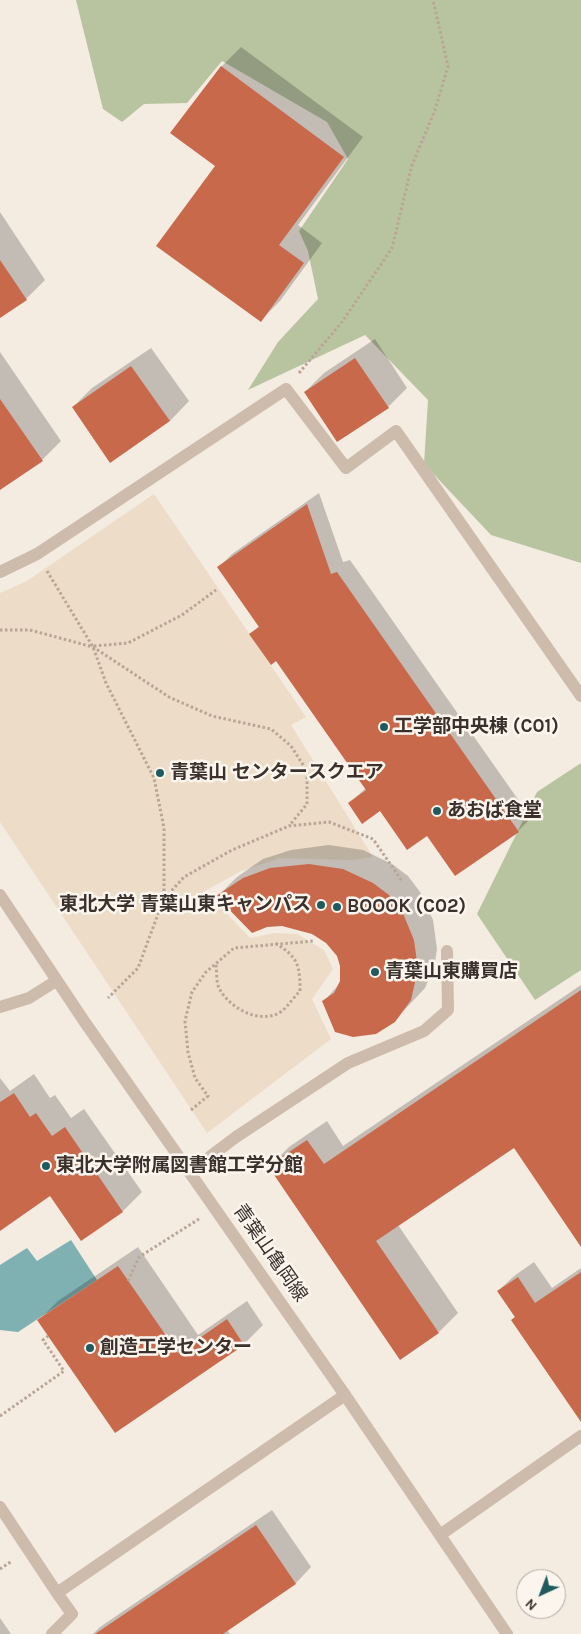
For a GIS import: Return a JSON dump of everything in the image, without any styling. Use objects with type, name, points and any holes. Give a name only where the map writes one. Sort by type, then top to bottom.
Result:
[{"type":"street","points":[[0,572],[37,554],[286,389],[346,468],[396,431],[581,696]]},
{"type":"street","name":"青葉山亀岡線","points":[[0,895],[56,981],[191,1171],[507,1634]]},
{"type":"street","points":[[191,1171],[236,1137],[348,1063],[424,1031],[448,1010],[446,951]]},
{"type":"street","points":[[0,1007],[29,998],[56,981]]},
{"type":"street","points":[[57,1593],[345,1395]]},
{"type":"street","points":[[440,1535],[581,1436]]},
{"type":"street","points":[[0,1507],[72,1614],[52,1634]]},
{"type":"path","points":[[286,389],[342,322],[392,248],[412,165],[435,110],[448,66],[432,0]]},
{"type":"path","points":[[44,566],[93,646],[106,683],[154,778],[164,828],[164,898],[138,968],[108,998]]},
{"type":"path","points":[[0,630],[30,630],[93,646],[128,643],[182,615],[216,590]]},
{"type":"path","points":[[93,646],[170,697],[212,716],[271,729],[291,746],[307,771],[307,804],[289,826]]},
{"type":"path","points":[[164,898],[184,877],[232,850],[289,826],[329,822],[372,839],[402,881]]},
{"type":"path","points":[[191,1110],[208,1096],[195,1078],[188,1052],[185,1021],[192,992],[206,972],[234,948],[314,941]]},
{"type":"path","points":[[216,964],[219,988],[238,1008],[249,1014],[267,1017],[282,1011],[300,991],[300,967],[289,952],[275,943]]},
{"type":"path","points":[[128,1280],[138,1257],[216,1208]]},
{"type":"path","points":[[0,1416],[64,1371],[43,1340],[48,1336]]},
{"type":"green space","points":[[76,0],[581,0],[581,563],[491,535],[424,464],[428,400],[365,335],[248,390],[278,342],[318,299],[308,251],[299,231],[348,159],[327,122],[222,61],[187,103],[144,104],[122,122],[103,109]]},
{"type":"green space","points":[[581,763],[581,970],[535,1000],[477,914],[537,792]]},
{"type":"shaded area","name":"青葉山 センタースクエア","points":[[154,494],[306,717],[291,725],[373,857],[352,860],[280,858],[241,871],[205,891],[250,938],[275,933],[297,934],[324,950],[333,969],[312,999],[331,1039],[207,1133],[0,822],[0,593],[27,581]]},
{"type":"water","points":[[71,1240],[97,1280],[18,1332],[0,1330],[0,1265],[27,1248],[37,1261]]},
{"type":"building","points":[[221,66],[344,157],[279,245],[304,263],[261,322],[156,246],[215,166],[170,133]]},
{"type":"building","points":[[0,260],[27,300],[0,318]]},
{"type":"building","points":[[355,358],[389,408],[337,442],[304,392]]},
{"type":"building","points":[[131,366],[170,421],[110,463],[72,407]]},
{"type":"building","points":[[0,399],[43,461],[0,490]]},
{"type":"building","name":"工学部中央棟 (C01)","points":[[307,504],[331,574],[337,572],[519,832],[455,876],[427,836],[407,850],[380,811],[362,824],[348,803],[366,790],[276,661],[271,665],[249,634],[259,627],[217,567]]},
{"type":"building","points":[[309,864],[343,869],[373,883],[389,895],[402,911],[414,940],[418,969],[411,1000],[395,1022],[376,1034],[353,1037],[335,1032],[322,1001],[334,993],[340,981],[340,966],[337,956],[326,943],[312,934],[282,926],[267,927],[252,933],[216,896],[243,878],[270,868]]},
{"type":"building","points":[[581,990],[581,1247],[514,1148],[376,1241],[439,1333],[400,1360],[268,1166],[307,1140],[324,1164]]},
{"type":"building","name":"東北大学附属図書館工学分館","points":[[14,1093],[30,1117],[36,1113],[52,1136],[65,1127],[123,1212],[81,1241],[50,1196],[0,1231],[0,1102]]},
{"type":"building","name":"創造工学センター","points":[[118,1266],[178,1353],[227,1319],[244,1345],[115,1433],[37,1320]]},
{"type":"building","points":[[581,1272],[581,1422],[511,1320],[515,1317],[497,1291],[518,1277],[535,1303]]},
{"type":"building","points":[[256,1525],[296,1584],[223,1634],[95,1634]]},
{"type":"place","name":"工学部中央棟 (C01)","points":[[384,727]]},
{"type":"place","name":"青葉山 センタースクエア","points":[[160,773]]},
{"type":"place","name":"あおば食堂","points":[[437,811]]},
{"type":"place","name":"東北大学 青葉山東キャンパス","points":[[321,905]]},
{"type":"place","name":"BOOOK (C02)","points":[[337,907]]},
{"type":"place","name":"青葉山東購買店","points":[[375,972]]},
{"type":"place","name":"東北大学附属図書館工学分館","points":[[46,1166]]},
{"type":"place","name":"創造工学センター","points":[[90,1348]]}]
